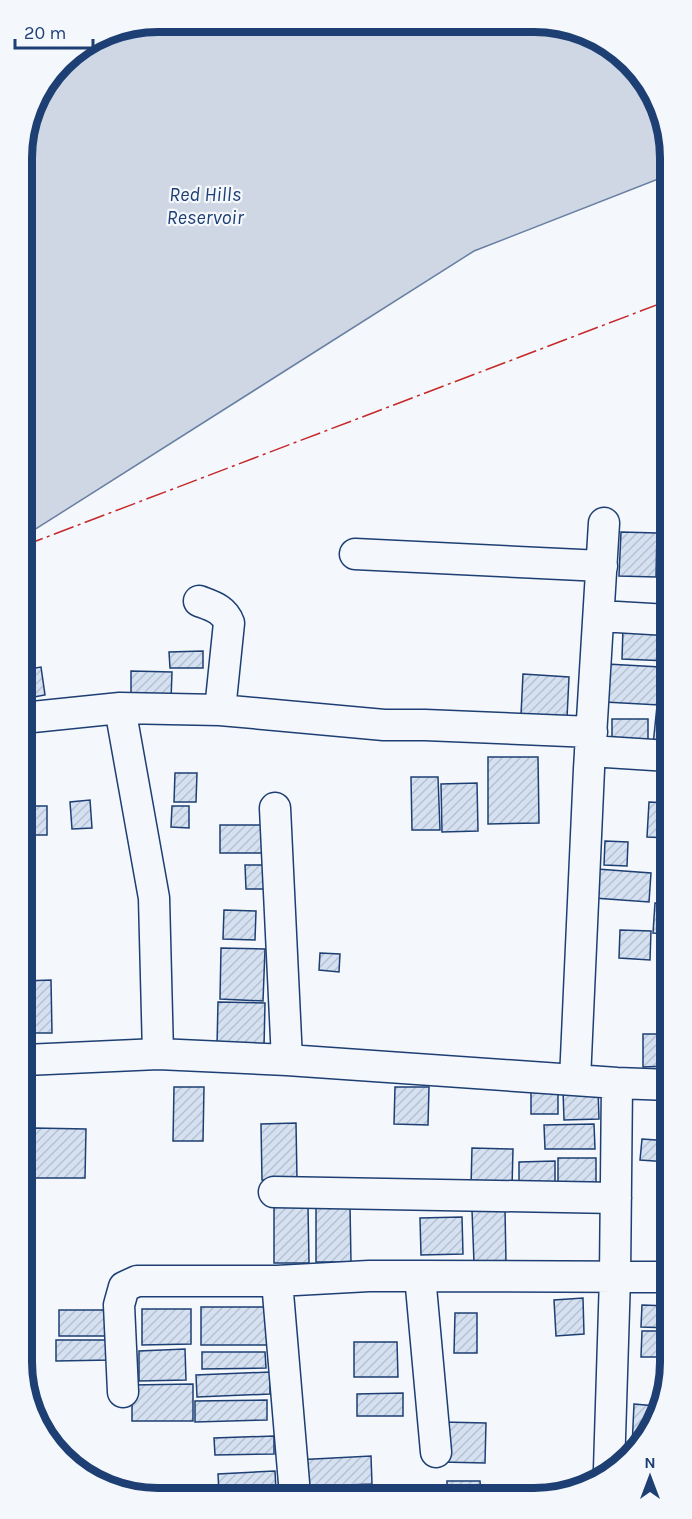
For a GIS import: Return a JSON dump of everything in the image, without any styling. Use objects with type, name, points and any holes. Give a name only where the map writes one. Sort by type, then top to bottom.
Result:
[{"type":"street","points":[[574,1080],[604,523]]},
{"type":"street","points":[[355,554],[602,566]]},
{"type":"street","points":[[199,601],[216,607],[226,615],[229,623],[220,710]]},
{"type":"street","points":[[600,616],[660,620]]},
{"type":"street","points":[[120,708],[154,898],[158,1054]]},
{"type":"street","points":[[32,717],[120,708],[220,710],[384,725],[425,725],[591,742],[660,754]]},
{"type":"street","points":[[275,808],[287,1060]]},
{"type":"street","points":[[32,1060],[158,1054],[287,1060],[660,1085]]},
{"type":"street","points":[[609,1463],[615,1277],[616,1083]]},
{"type":"street","points":[[274,1192],[616,1197]]},
{"type":"street","points":[[123,1392],[120,1305],[124,1287],[137,1281],[277,1281],[369,1276],[660,1277]]},
{"type":"street","points":[[420,1276],[436,1452]]},
{"type":"street","points":[[277,1281],[294,1488]]},
{"type":"water","name":"Red Hills Reservoir","points":[[149,32],[543,32],[575,38],[605,53],[624,68],[635,81],[651,109],[659,141],[660,178],[474,251],[32,531],[32,149],[34,133],[44,102],[57,81],[68,68],[94,48],[117,38]]},
{"type":"building","points":[[621,532],[657,533],[656,577],[619,576]]},
{"type":"building","points":[[623,628],[660,629],[660,661],[622,659]]},
{"type":"building","points":[[203,651],[203,668],[170,668],[169,652]]},
{"type":"building","points":[[607,664],[660,667],[659,705],[605,702]]},
{"type":"building","points":[[41,667],[45,695],[32,697],[32,668]]},
{"type":"building","points":[[131,671],[172,672],[171,700],[131,699]]},
{"type":"building","points":[[523,674],[569,677],[567,718],[521,715]]},
{"type":"building","points":[[657,706],[660,707],[660,746],[653,745]]},
{"type":"building","points":[[612,719],[648,719],[648,745],[612,746]]},
{"type":"building","points":[[488,757],[538,757],[539,823],[488,824]]},
{"type":"building","points":[[175,773],[197,773],[196,802],[174,802]]},
{"type":"building","points":[[411,777],[438,777],[440,830],[412,830]]},
{"type":"building","points":[[477,783],[478,831],[442,832],[441,784]]},
{"type":"building","points":[[90,800],[92,828],[72,829],[70,802]]},
{"type":"building","points":[[649,802],[660,803],[660,838],[647,837]]},
{"type":"building","points":[[32,806],[47,806],[47,835],[32,835]]},
{"type":"building","points":[[172,806],[189,806],[189,828],[171,827]]},
{"type":"building","points":[[220,825],[267,825],[267,853],[220,853]]},
{"type":"building","points":[[605,841],[628,842],[627,866],[604,865]]},
{"type":"building","points":[[245,865],[270,865],[270,889],[246,889]]},
{"type":"building","points":[[597,869],[651,873],[649,902],[594,898]]},
{"type":"building","points":[[655,903],[660,903],[660,933],[653,933]]},
{"type":"building","points":[[224,910],[256,911],[255,940],[223,939]]},
{"type":"building","points":[[620,930],[651,931],[650,960],[619,958]]},
{"type":"building","points":[[221,948],[265,949],[263,1001],[220,999]]},
{"type":"building","points":[[320,953],[340,954],[339,972],[319,970]]},
{"type":"building","points":[[51,980],[52,1033],[32,1033],[32,981]]},
{"type":"building","points":[[218,1002],[265,1003],[264,1047],[217,1046]]},
{"type":"building","points":[[643,1034],[660,1034],[660,1066],[643,1067]]},
{"type":"building","points":[[174,1087],[204,1087],[203,1141],[173,1141]]},
{"type":"building","points":[[395,1087],[429,1087],[428,1125],[394,1124]]},
{"type":"building","points":[[531,1088],[558,1088],[558,1114],[531,1114]]},
{"type":"building","points":[[598,1089],[599,1119],[564,1120],[563,1090]]},
{"type":"building","points":[[296,1123],[297,1180],[262,1180],[261,1124]]},
{"type":"building","points":[[594,1124],[595,1149],[545,1149],[544,1125]]},
{"type":"building","points":[[34,1128],[86,1129],[85,1178],[33,1178]]},
{"type":"building","points":[[642,1139],[660,1140],[660,1161],[640,1160]]},
{"type":"building","points":[[472,1148],[513,1149],[512,1188],[471,1187]]},
{"type":"building","points":[[558,1158],[596,1158],[596,1189],[558,1189]]},
{"type":"building","points":[[555,1161],[555,1189],[519,1190],[519,1162]]},
{"type":"building","points":[[274,1206],[308,1206],[309,1263],[274,1263]]},
{"type":"building","points":[[316,1206],[350,1206],[351,1262],[316,1262]]},
{"type":"building","points":[[472,1210],[505,1210],[506,1262],[474,1263]]},
{"type":"building","points":[[462,1217],[463,1254],[421,1255],[420,1218]]},
{"type":"building","points":[[583,1298],[584,1334],[556,1336],[554,1300]]},
{"type":"building","points":[[642,1305],[660,1306],[660,1328],[641,1327]]},
{"type":"building","points":[[201,1307],[267,1307],[267,1345],[201,1345]]},
{"type":"building","points":[[142,1309],[191,1309],[191,1344],[142,1345]]},
{"type":"building","points":[[59,1310],[110,1310],[110,1336],[59,1336]]},
{"type":"building","points":[[455,1313],[477,1313],[477,1353],[454,1353]]},
{"type":"building","points":[[642,1331],[660,1331],[660,1357],[641,1357]]},
{"type":"building","points":[[56,1340],[111,1340],[111,1360],[56,1361]]},
{"type":"building","points":[[354,1342],[397,1342],[398,1377],[354,1377]]},
{"type":"building","points":[[185,1349],[186,1380],[139,1381],[139,1351]]},
{"type":"building","points":[[202,1352],[265,1352],[266,1368],[202,1369]]},
{"type":"building","points":[[270,1372],[270,1394],[197,1397],[196,1375]]},
{"type":"building","points":[[193,1384],[193,1421],[132,1421],[132,1385]]},
{"type":"building","points":[[403,1393],[403,1416],[357,1416],[357,1394]]},
{"type":"building","points":[[267,1400],[267,1420],[195,1422],[195,1401]]},
{"type":"building","points":[[634,1404],[653,1406],[644,1425],[632,1441]]},
{"type":"building","points":[[442,1422],[486,1423],[485,1463],[441,1462]]},
{"type":"building","points":[[274,1436],[274,1454],[215,1455],[214,1438]]},
{"type":"building","points":[[371,1456],[372,1484],[296,1487],[295,1460]]},
{"type":"building","points":[[275,1471],[276,1488],[219,1488],[218,1474]]},
{"type":"building","points":[[447,1481],[480,1481],[481,1488],[447,1488]]},
{"type":"power","points":[[32,543],[660,304]]}]
